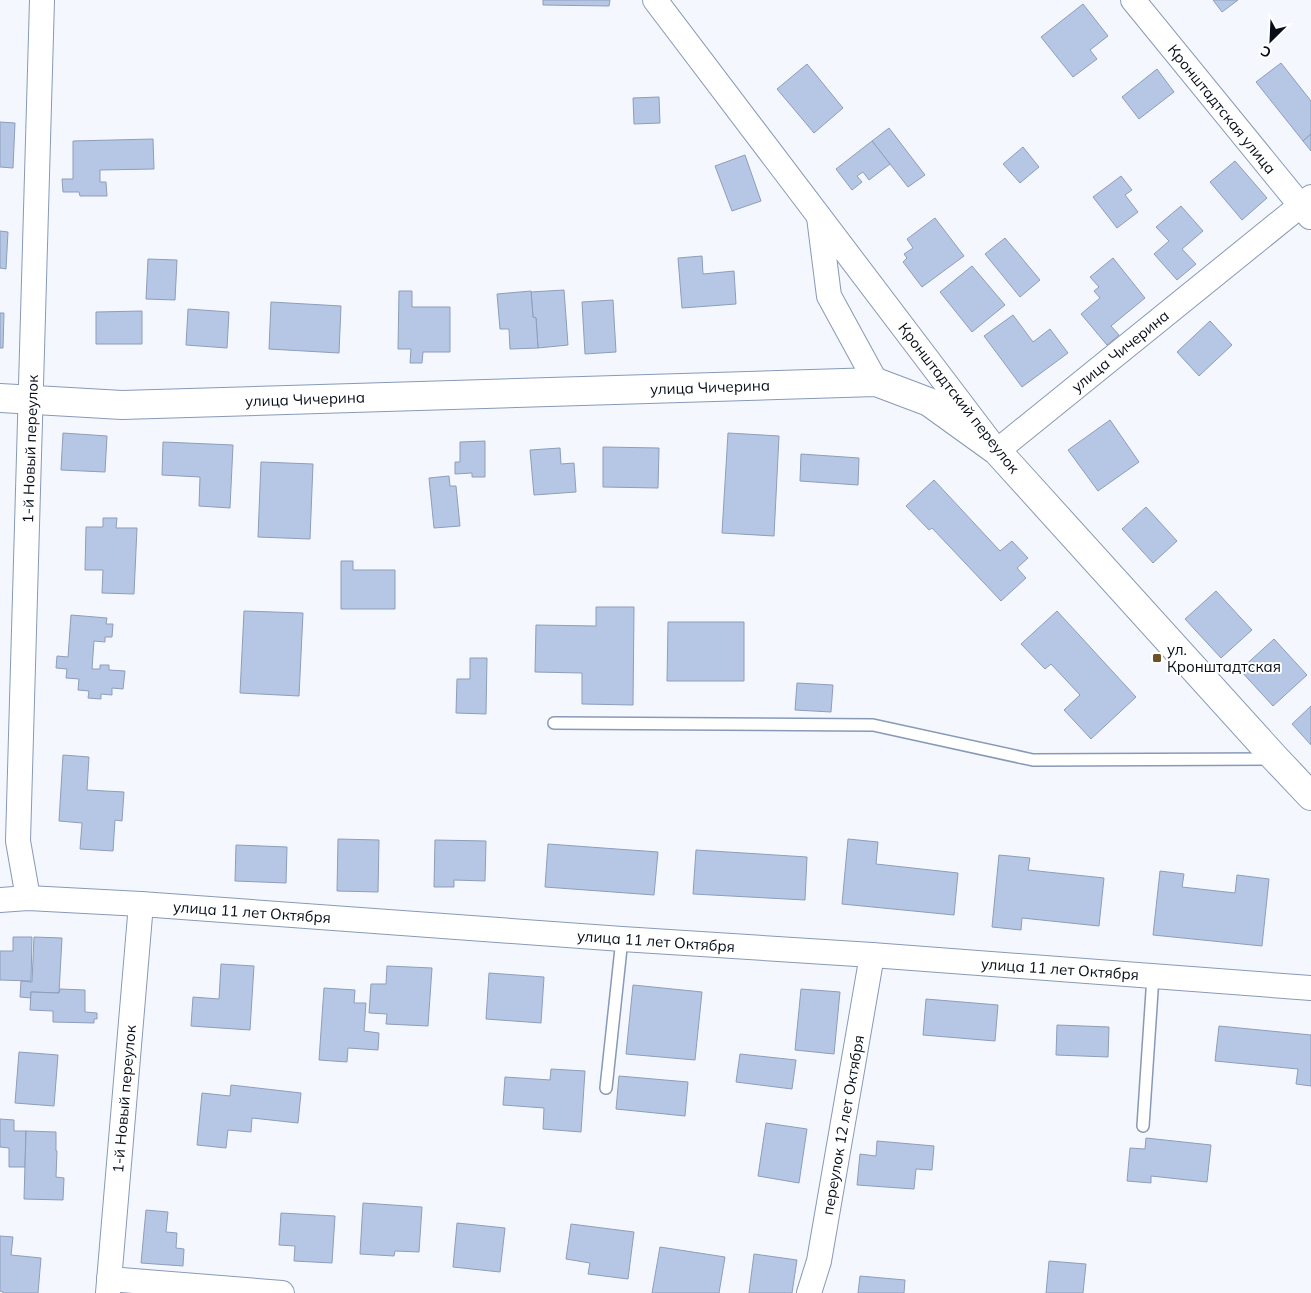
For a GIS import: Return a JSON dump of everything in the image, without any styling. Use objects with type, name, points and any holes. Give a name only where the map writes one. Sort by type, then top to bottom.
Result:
[{"type":"street","name":"1-й Новый переулок","points":[[28,898],[18,841],[42,0]]},
{"type":"street","name":"Кронштадтский переулок","points":[[655,0],[997,451],[1311,796]]},
{"type":"street","name":"Кронштадтская улица","points":[[1134,0],[1308,207]]},
{"type":"street","name":"улица Чичерина","points":[[0,398],[122,405],[876,382],[929,402],[997,451],[1308,207]]},
{"type":"street","points":[[818,215],[829,296],[876,382]]},
{"type":"street","name":"улица 11 лет Октября","points":[[0,900],[28,898],[141,904],[1311,988]]},
{"type":"street","name":"1-й Новый переулок","points":[[108,1286],[141,904]]},
{"type":"street","name":"переулок 12 лет Октября","points":[[809,1293],[819,1261],[872,955]]},
{"type":"street","points":[[108,1286],[282,1293]]},
{"type":"lane","points":[[554,723],[873,725],[1033,760],[1275,758]]},
{"type":"lane","points":[[606,1088],[622,939]]},
{"type":"lane","points":[[1143,1126],[1153,976]]},
{"type":"building","points":[[543,0],[610,0],[609,6],[543,5]]},
{"type":"building","points":[[1213,0],[1238,0],[1222,12]]},
{"type":"building","points":[[1083,4],[1108,36],[1090,50],[1097,59],[1073,77],[1041,37]]},
{"type":"building","points":[[1281,63],[1311,101],[1311,134],[1303,141],[1256,82]]},
{"type":"building","points":[[807,64],[843,108],[814,133],[777,89]]},
{"type":"building","points":[[1157,69],[1174,92],[1139,119],[1122,97]]},
{"type":"building","points":[[659,97],[660,123],[634,124],[633,98]]},
{"type":"building","points":[[0,122],[15,123],[13,168],[0,167]]},
{"type":"building","points":[[889,128],[925,175],[908,187],[872,141]]},
{"type":"building","points":[[1311,134],[1311,151],[1303,141]]},
{"type":"building","points":[[153,139],[154,169],[100,170],[100,182],[106,182],[107,196],[80,196],[79,192],[63,192],[62,179],[73,179],[73,141]]},
{"type":"building","points":[[872,141],[890,164],[869,180],[863,172],[857,176],[862,182],[852,190],[836,169]]},
{"type":"building","points":[[1023,147],[1039,167],[1020,183],[1003,164]]},
{"type":"building","points":[[745,155],[761,201],[732,211],[715,166]]},
{"type":"building","points":[[1235,161],[1267,198],[1242,220],[1210,182]]},
{"type":"building","points":[[1121,176],[1132,190],[1125,195],[1138,212],[1117,228],[1093,197]]},
{"type":"building","points":[[1181,206],[1203,231],[1182,249],[1196,264],[1177,280],[1154,254],[1169,241],[1156,227]]},
{"type":"building","points":[[935,218],[964,256],[922,287],[903,262],[907,258],[904,254],[913,248],[907,239]]},
{"type":"building","points":[[0,231],[8,232],[6,269],[0,268]]},
{"type":"building","points":[[1005,238],[1040,280],[1020,297],[985,254]]},
{"type":"building","points":[[702,256],[703,274],[734,271],[736,304],[682,308],[678,258]]},
{"type":"building","points":[[1113,258],[1145,298],[1111,326],[1119,335],[1107,345],[1081,314],[1100,298],[1094,291],[1099,287],[1090,277]]},
{"type":"building","points":[[148,259],[177,260],[175,300],[146,299]]},
{"type":"building","points":[[972,266],[1005,305],[972,332],[940,292]]},
{"type":"building","points":[[564,290],[568,345],[538,348],[536,318],[533,317],[531,292]]},
{"type":"building","points":[[399,291],[412,291],[412,307],[450,307],[450,352],[423,352],[422,363],[410,363],[411,349],[398,349]]},
{"type":"building","points":[[531,291],[533,317],[536,318],[538,348],[510,349],[509,329],[500,329],[497,294]]},
{"type":"building","points":[[613,300],[616,352],[585,354],[582,302]]},
{"type":"building","points":[[271,302],[341,306],[339,353],[269,349]]},
{"type":"building","points":[[188,309],[229,312],[227,348],[186,345]]},
{"type":"building","points":[[142,311],[142,344],[96,344],[96,312]]},
{"type":"building","points":[[0,313],[4,313],[3,348],[0,348]]},
{"type":"building","points":[[1013,315],[1033,342],[1050,329],[1068,353],[1022,387],[984,336]]},
{"type":"building","points":[[1210,321],[1232,345],[1199,376],[1177,352]]},
{"type":"building","points":[[1110,420],[1139,462],[1098,491],[1068,450]]},
{"type":"building","points":[[63,433],[107,436],[105,472],[61,470]]},
{"type":"building","points":[[728,433],[779,436],[774,536],[722,533]]},
{"type":"building","points":[[485,441],[485,477],[472,477],[472,473],[455,474],[455,462],[460,462],[460,442]]},
{"type":"building","points":[[163,442],[233,445],[230,508],[199,506],[200,477],[162,475]]},
{"type":"building","points":[[603,447],[659,448],[658,488],[603,487]]},
{"type":"building","points":[[560,448],[561,464],[574,463],[576,492],[534,495],[530,450]]},
{"type":"building","points":[[801,454],[859,458],[858,485],[800,481]]},
{"type":"building","points":[[261,462],[313,464],[310,539],[258,537]]},
{"type":"building","points":[[449,476],[450,486],[456,486],[460,526],[434,528],[429,478]]},
{"type":"building","points":[[934,480],[1000,551],[1012,541],[1028,558],[1017,568],[1026,578],[1001,601],[932,528],[929,530],[906,506]]},
{"type":"building","points":[[1146,507],[1177,541],[1153,563],[1122,529]]},
{"type":"building","points":[[103,518],[117,518],[116,528],[137,528],[134,594],[102,593],[103,570],[85,570],[86,527],[103,527]]},
{"type":"building","points":[[341,561],[353,561],[353,570],[395,570],[395,609],[341,609]]},
{"type":"building","points":[[1216,591],[1252,630],[1221,658],[1185,619]]},
{"type":"building","points":[[596,607],[634,607],[633,705],[582,704],[582,673],[535,672],[536,625],[596,626]]},
{"type":"building","points":[[244,611],[303,613],[299,696],[240,693]]},
{"type":"building","points":[[1057,611],[1136,697],[1091,739],[1064,710],[1080,695],[1051,664],[1045,669],[1021,644]]},
{"type":"building","points":[[71,615],[107,618],[106,624],[113,624],[112,637],[105,637],[105,642],[94,641],[92,669],[100,669],[100,665],[109,665],[109,670],[125,671],[123,689],[112,688],[112,695],[101,694],[101,699],[88,698],[89,691],[78,690],[79,679],[66,678],[67,669],[56,668],[57,656],[68,657]]},
{"type":"building","points":[[668,622],[744,622],[744,681],[667,681]]},
{"type":"building","points":[[1274,639],[1307,675],[1273,706],[1240,670]]},
{"type":"building","points":[[470,658],[487,658],[486,714],[456,713],[457,679],[470,679]]},
{"type":"building","points":[[797,683],[833,685],[831,712],[795,710]]},
{"type":"building","points":[[1311,706],[1311,745],[1292,724]]},
{"type":"building","points":[[63,755],[89,757],[87,790],[124,792],[122,821],[115,820],[113,851],[80,849],[82,823],[59,821]]},
{"type":"building","points":[[338,839],[379,840],[378,892],[337,891]]},
{"type":"building","points":[[848,839],[878,842],[876,864],[958,873],[954,915],[842,904]]},
{"type":"building","points":[[435,840],[486,841],[485,881],[454,880],[454,887],[434,887]]},
{"type":"building","points":[[548,844],[658,852],[654,895],[545,887]]},
{"type":"building","points":[[236,845],[287,847],[286,883],[235,881]]},
{"type":"building","points":[[696,850],[807,857],[805,900],[693,894]]},
{"type":"building","points":[[999,855],[1030,858],[1028,870],[1104,878],[1099,926],[1022,918],[1021,930],[992,927]]},
{"type":"building","points":[[1160,871],[1184,874],[1182,887],[1235,893],[1237,875],[1269,879],[1262,946],[1153,935]]},
{"type":"building","points":[[13,937],[32,937],[31,981],[0,980],[0,951],[13,951]]},
{"type":"building","points":[[34,937],[62,938],[59,993],[31,992],[31,998],[20,997],[21,981],[32,982]]},
{"type":"building","points":[[221,964],[254,966],[250,1030],[191,1026],[193,997],[219,999]]},
{"type":"building","points":[[387,966],[432,968],[428,1026],[386,1024],[387,1014],[369,1013],[371,984],[386,984]]},
{"type":"building","points":[[489,973],[544,977],[541,1023],[486,1019]]},
{"type":"building","points":[[633,985],[702,992],[695,1060],[626,1054]]},
{"type":"building","points":[[324,988],[355,990],[354,1003],[366,1003],[364,1031],[379,1033],[378,1050],[348,1048],[347,1062],[319,1060]]},
{"type":"building","points":[[60,989],[85,990],[85,1012],[97,1013],[97,1019],[94,1019],[94,1023],[53,1022],[53,1011],[30,1010],[31,992],[59,993]]},
{"type":"building","points":[[801,989],[840,992],[834,1054],[795,1050]]},
{"type":"building","points":[[926,999],[998,1005],[995,1041],[923,1035]]},
{"type":"building","points":[[1057,1025],[1109,1027],[1108,1057],[1056,1055]]},
{"type":"building","points":[[1219,1026],[1311,1035],[1311,1086],[1296,1084],[1298,1069],[1215,1061]]},
{"type":"building","points":[[19,1052],[58,1055],[54,1106],[15,1103]]},
{"type":"building","points":[[740,1054],[796,1060],[792,1089],[736,1082]]},
{"type":"building","points":[[551,1069],[585,1071],[581,1132],[543,1129],[544,1108],[503,1105],[505,1077],[550,1080]]},
{"type":"building","points":[[619,1076],[688,1082],[685,1116],[616,1109]]},
{"type":"building","points":[[231,1085],[301,1093],[298,1123],[252,1118],[251,1132],[228,1130],[226,1148],[197,1145],[202,1093],[230,1096]]},
{"type":"building","points":[[0,1119],[14,1120],[14,1131],[26,1131],[25,1167],[9,1167],[9,1148],[0,1147]]},
{"type":"building","points":[[766,1123],[807,1129],[799,1183],[758,1176]]},
{"type":"building","points":[[26,1131],[56,1132],[56,1177],[64,1178],[63,1200],[24,1199]]},
{"type":"building","points":[[1146,1138],[1211,1145],[1207,1182],[1151,1176],[1151,1183],[1127,1181],[1130,1148],[1145,1149]]},
{"type":"building","points":[[877,1141],[934,1146],[932,1170],[916,1169],[914,1189],[857,1185],[860,1154],[876,1156]]},
{"type":"building","points":[[363,1203],[422,1207],[419,1252],[395,1251],[394,1256],[360,1254]]},
{"type":"building","points":[[146,1210],[168,1212],[166,1232],[177,1233],[176,1248],[184,1249],[183,1266],[141,1263]]},
{"type":"building","points":[[281,1213],[335,1216],[332,1263],[294,1261],[295,1246],[279,1245]]},
{"type":"building","points":[[457,1223],[505,1228],[500,1272],[453,1267]]},
{"type":"building","points":[[571,1224],[634,1232],[628,1279],[588,1274],[590,1263],[566,1259]]},
{"type":"building","points":[[0,1236],[13,1237],[11,1255],[41,1258],[38,1293],[3,1293],[0,1291]]},
{"type":"building","points":[[660,1247],[725,1257],[719,1293],[652,1293]]},
{"type":"building","points":[[754,1254],[797,1260],[792,1293],[749,1293]]},
{"type":"building","points":[[1049,1261],[1086,1264],[1083,1293],[1046,1293]]},
{"type":"building","points":[[860,1276],[905,1280],[904,1293],[858,1293]]},
{"type":"place","name":"ул. Кронштадтская","points":[[1157,658]]}]
